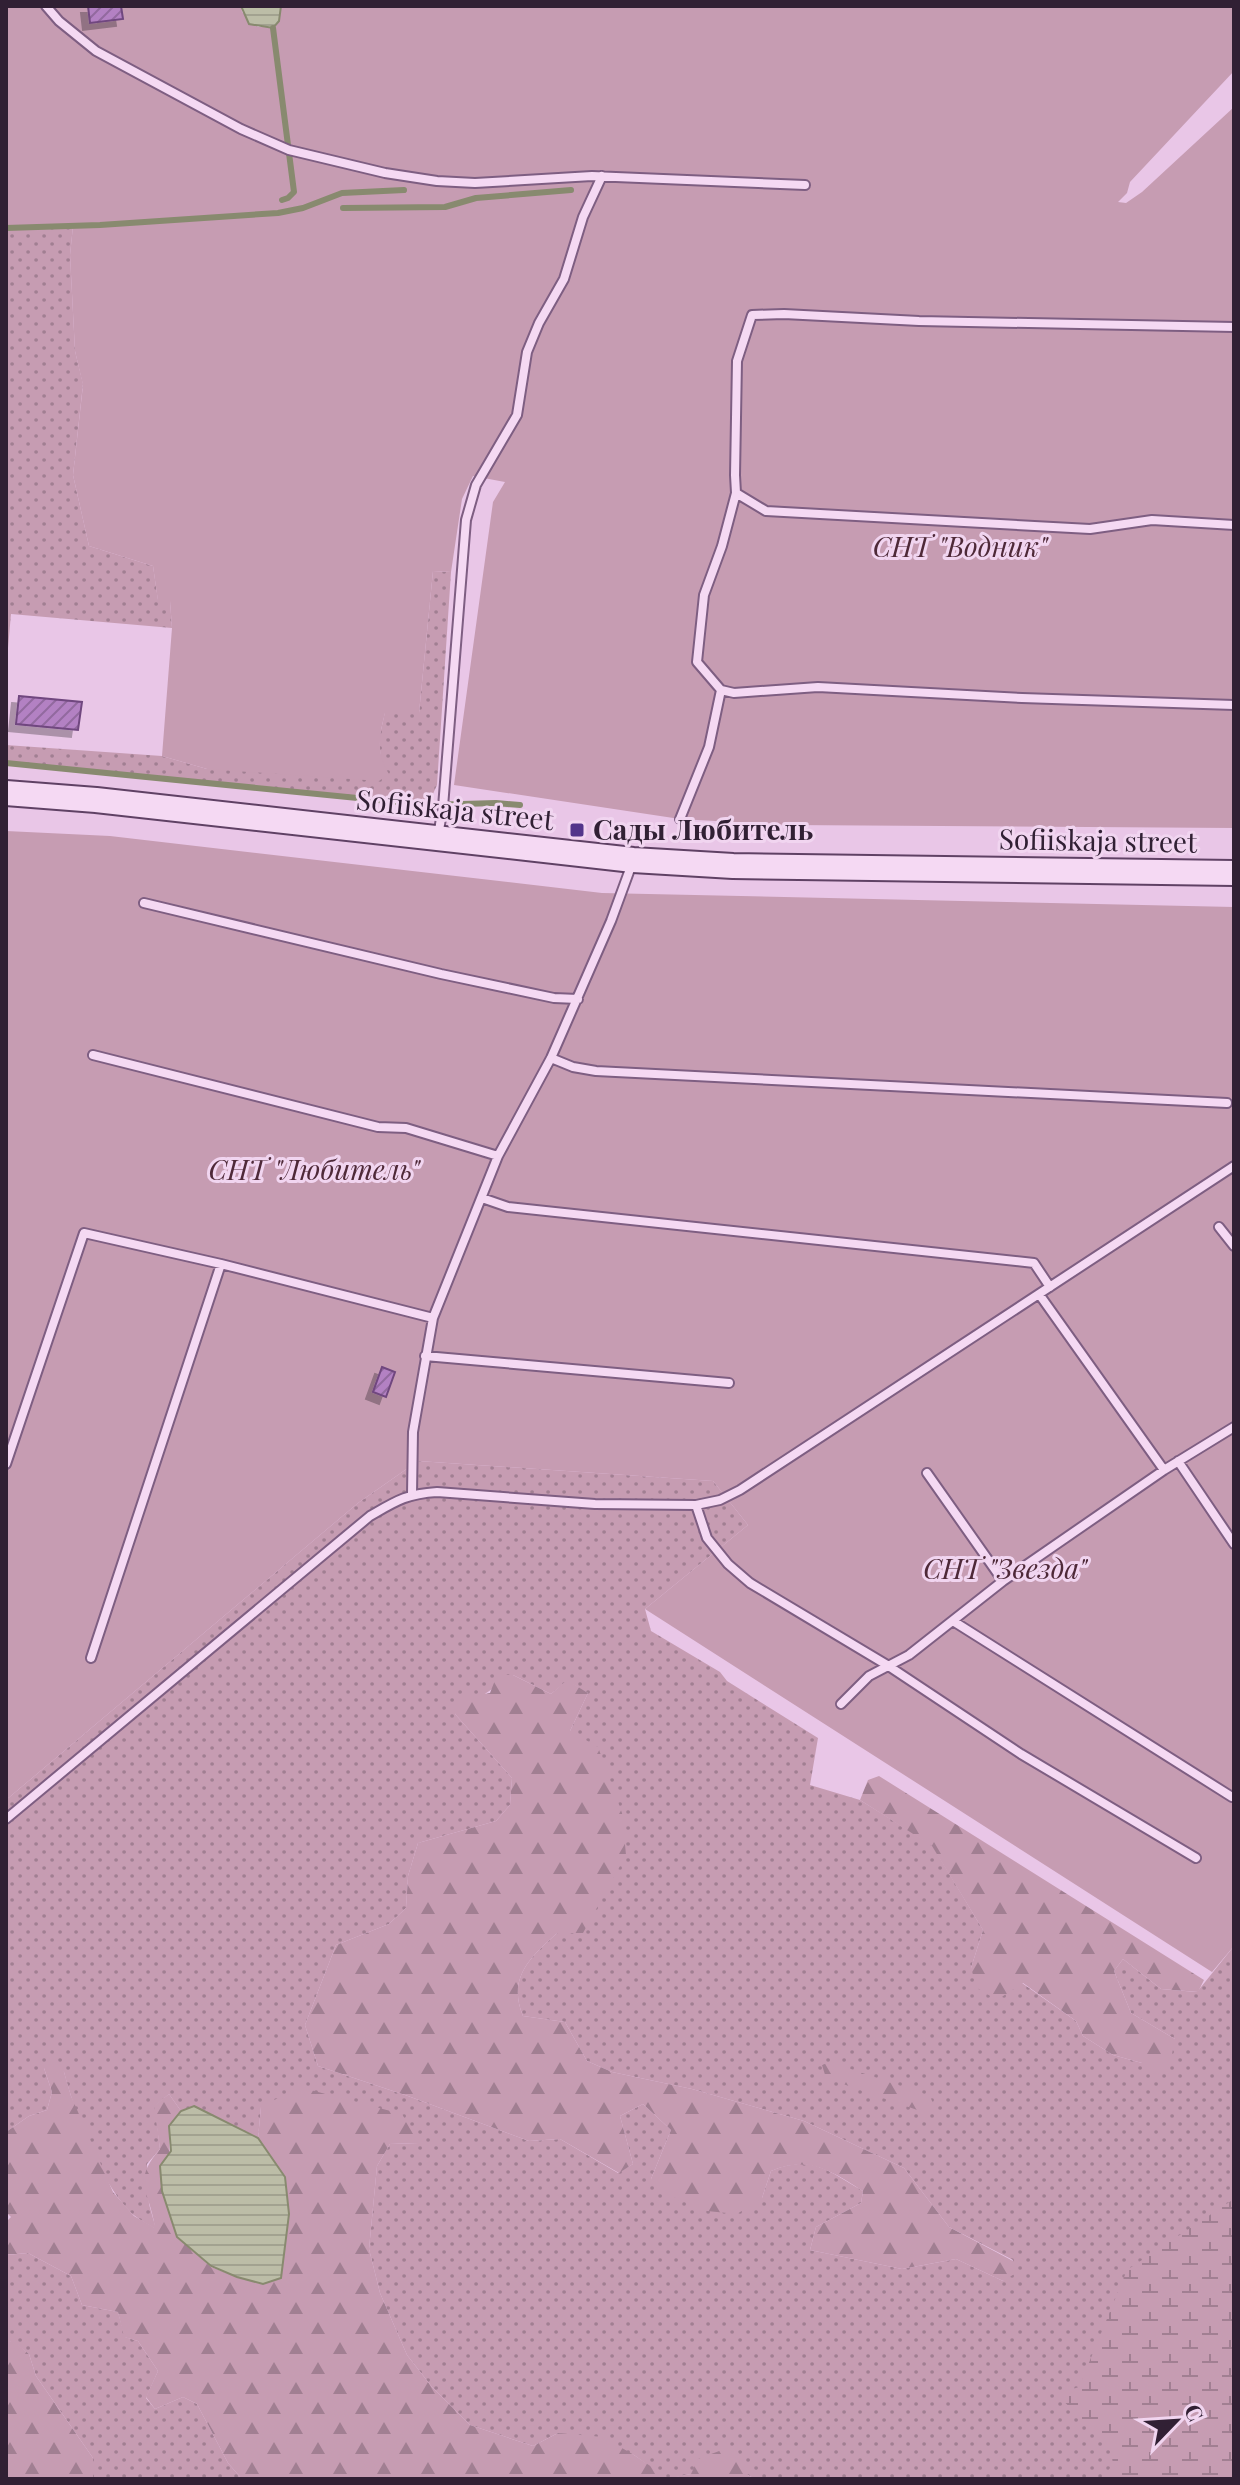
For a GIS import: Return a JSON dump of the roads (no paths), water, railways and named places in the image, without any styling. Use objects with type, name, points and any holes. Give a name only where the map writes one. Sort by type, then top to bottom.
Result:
[{"type":"main road","name":"Sofiiskaja street","points":[[6,793],[96,800],[633,860],[733,866],[1234,873]]},
{"type":"lane","points":[[46,6],[59,21],[96,51],[241,129],[280,147],[385,173],[475,183],[602,176],[805,185]]},
{"type":"lane","points":[[437,839],[443,807],[463,552],[470,502],[485,469],[517,415],[524,365],[532,338],[564,279],[583,217],[602,176]]},
{"type":"lane","points":[[1234,327],[752,315],[737,361],[736,493],[722,546],[704,595],[697,662],[721,690],[734,693],[818,687],[1007,698],[1234,705]]},
{"type":"lane","points":[[736,493],[766,511],[1090,529],[1152,520],[1234,525]]},
{"type":"lane","points":[[680,819],[709,747],[721,690]]},
{"type":"lane","points":[[412,1494],[413,1432],[433,1318],[498,1156],[551,1058],[578,999],[633,860]]},
{"type":"lane","points":[[144,903],[441,974],[554,998],[578,999]]},
{"type":"lane","points":[[93,1055],[378,1127],[406,1128],[498,1156]]},
{"type":"lane","points":[[551,1058],[573,1067],[596,1071],[1227,1103]]},
{"type":"lane","points":[[6,1819],[370,1516],[412,1494],[437,1492],[595,1504],[696,1505],[720,1500],[740,1490],[1234,1166]]},
{"type":"lane","points":[[482,1198],[508,1207],[1034,1263],[1050,1287]]},
{"type":"lane","points":[[1219,1227],[1234,1246]]},
{"type":"lane","points":[[6,1464],[84,1233],[433,1318]]},
{"type":"lane","points":[[91,1658],[221,1264]]},
{"type":"lane","points":[[1039,1294],[1164,1470]]},
{"type":"lane","points":[[425,1356],[729,1383]]},
{"type":"lane","points":[[841,1704],[869,1676],[909,1655],[1003,1581],[1164,1470],[1234,1427]]},
{"type":"lane","points":[[1178,1461],[1234,1544]]},
{"type":"lane","points":[[927,1473],[1003,1581]]},
{"type":"lane","points":[[696,1505],[707,1538],[728,1564],[750,1583],[887,1665],[1021,1754],[1196,1858]]},
{"type":"lane","points":[[953,1621],[1232,1797]]},
{"type":"waterway","points":[[273,28],[294,192],[282,200]]},
{"type":"waterway","points":[[6,228],[278,213],[303,208],[342,193],[404,190]]},
{"type":"waterway","points":[[343,208],[445,207],[476,198],[571,190]]},
{"type":"waterway","points":[[6,763],[428,805],[520,805]]},
{"type":"place","name":"Сады Любитель","points":[[577,830]]},
{"type":"park label","name":"СНТ \"Водник\"","points":[[960,547]]},
{"type":"park label","name":"СНТ \"Любитель\"","points":[[314,1170]]},
{"type":"park label","name":"СНТ \"Звезда\"","points":[[1005,1569]]}]
